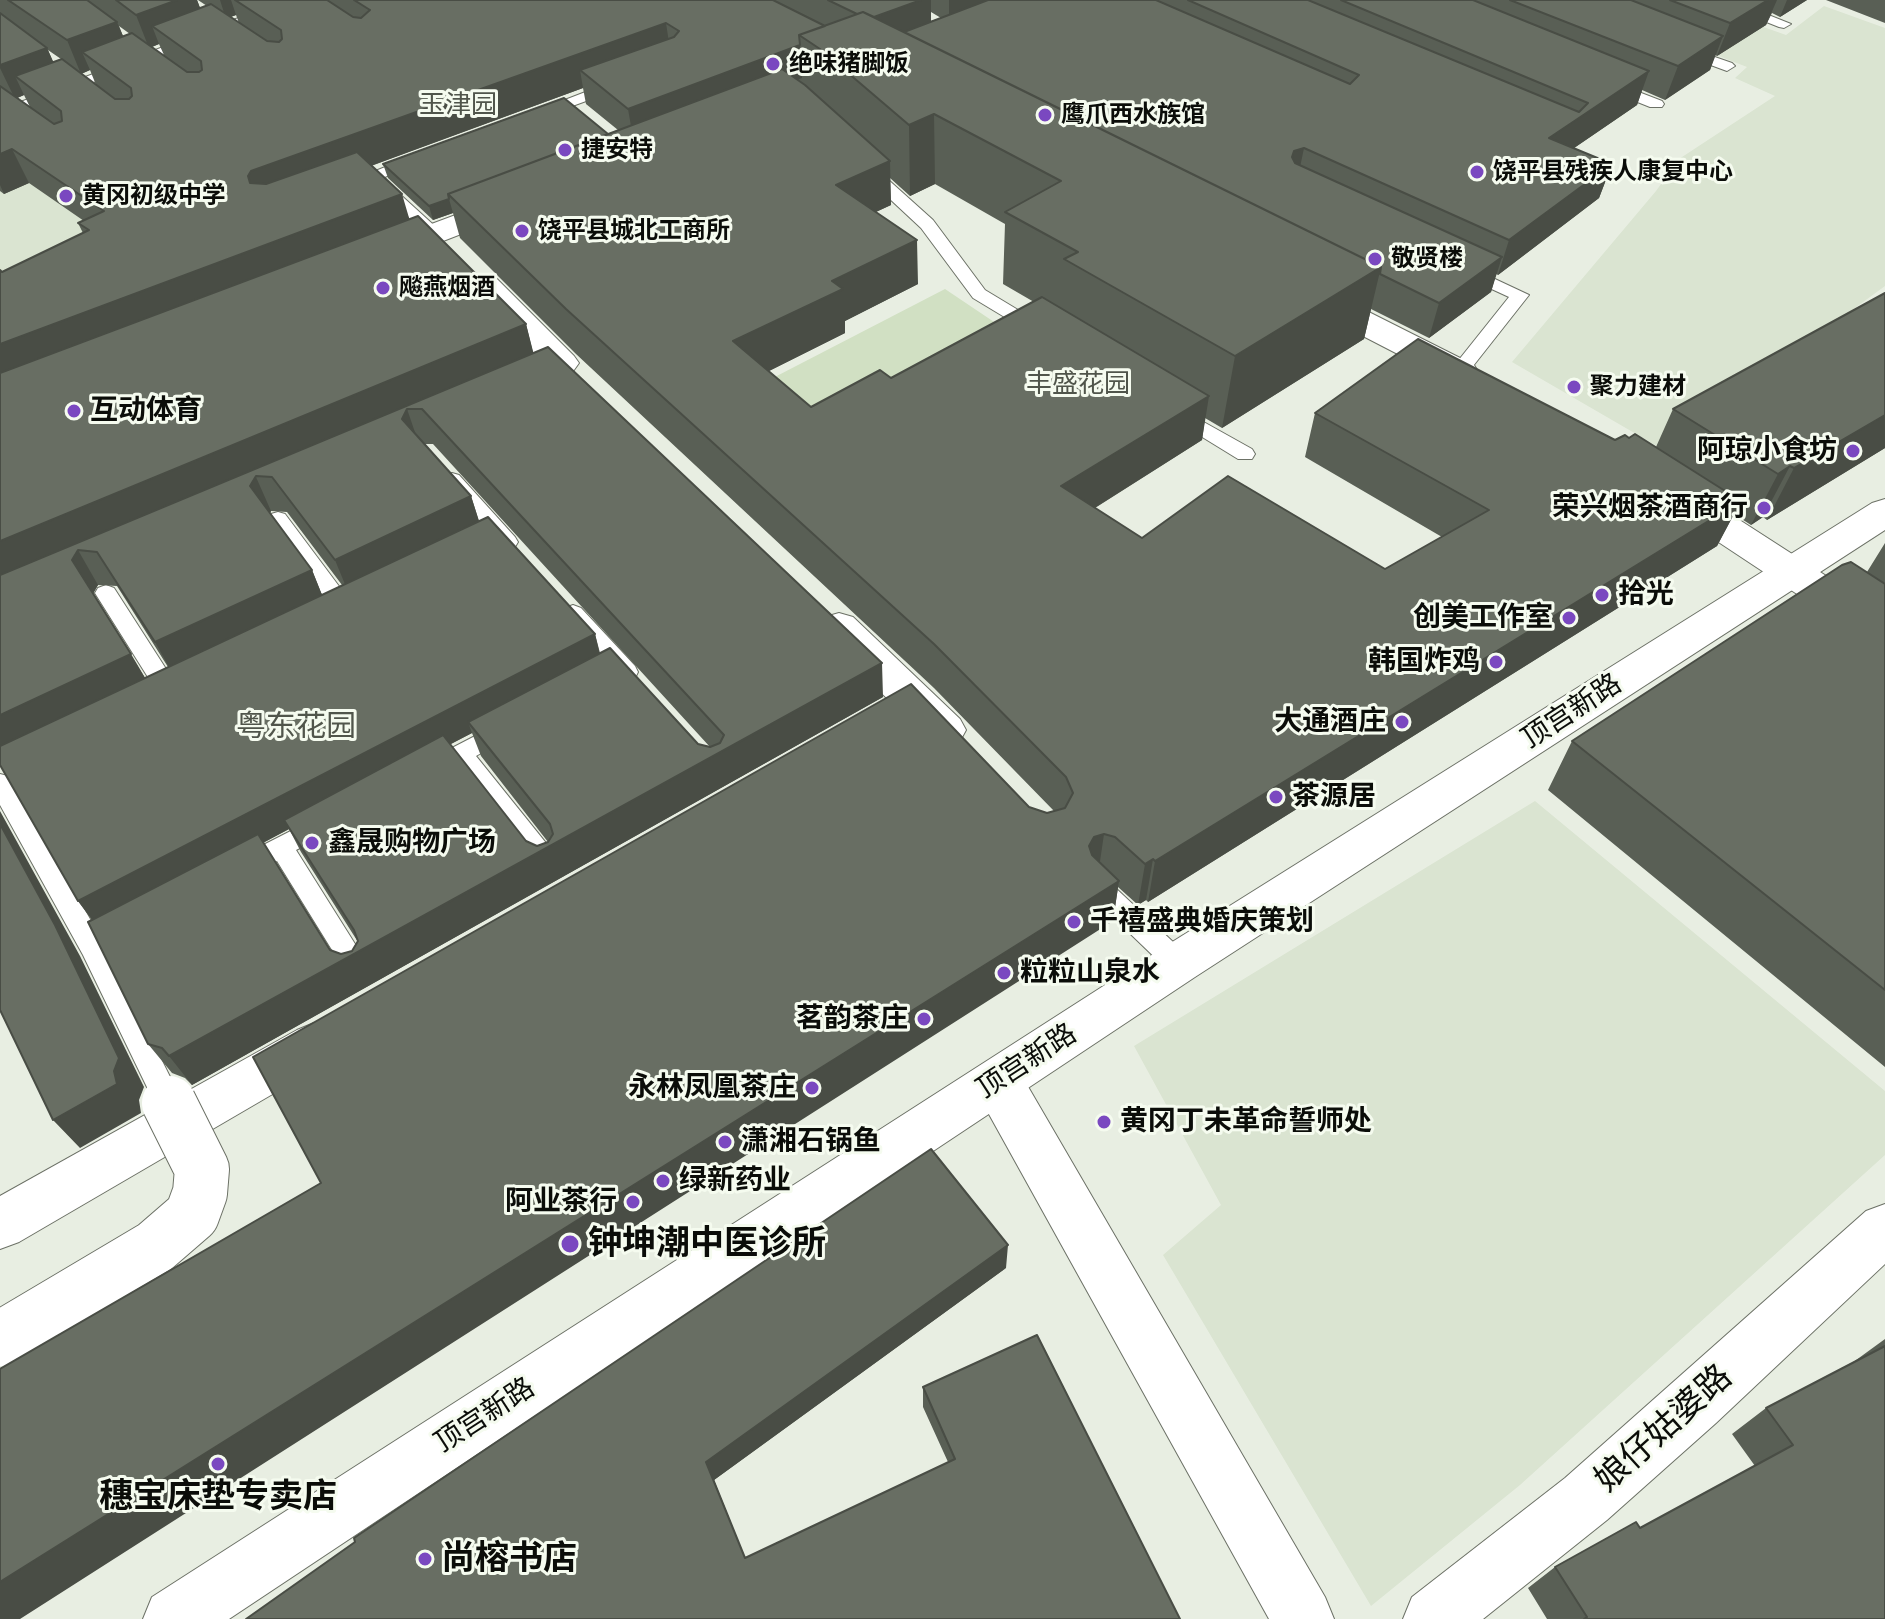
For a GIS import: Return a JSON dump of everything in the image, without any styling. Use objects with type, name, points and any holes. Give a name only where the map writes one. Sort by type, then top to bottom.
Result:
[{"type":"street","points":[[357,263],[450,251],[533,194]]},
{"type":"street","points":[[450,251],[560,374]]},
{"type":"street","points":[[1289,284],[1473,379]]},
{"type":"street","points":[[1651,480],[1885,633]]},
{"type":"street","name":"顶宫新路","points":[[174,1619],[1178,963],[1885,512]]},
{"type":"street","points":[[814,603],[970,756]]},
{"type":"street","points":[[876,725],[917,701]]},
{"type":"street","points":[[0,1224],[354,1022]]},
{"type":"street","points":[[998,1082],[1303,1619]]},
{"type":"street","points":[[0,1339],[155,1247],[192,1215],[200,1193],[202,1169],[169,1103]]},
{"type":"street","name":"娘仔姑婆路","points":[[1434,1619],[1586,1499],[1885,1229]]},
{"type":"lane","points":[[1718,0],[1784,24]]},
{"type":"lane","points":[[13,107],[149,56],[229,32],[304,2]]},
{"type":"lane","points":[[203,14],[229,32]]},
{"type":"lane","points":[[1670,44],[1727,66]]},
{"type":"lane","points":[[526,118],[628,80]]},
{"type":"lane","points":[[1599,81],[1656,104]]},
{"type":"lane","points":[[569,102],[584,115]]},
{"type":"lane","points":[[849,153],[927,224],[979,294],[1059,342]]},
{"type":"lane","points":[[428,155],[364,178],[450,251]]},
{"type":"lane","points":[[1450,262],[1520,295],[1473,379]]},
{"type":"lane","points":[[1165,406],[1245,454]]},
{"type":"lane","points":[[437,464],[495,538],[522,557]]},
{"type":"lane","points":[[266,501],[352,606],[318,622]]},
{"type":"lane","points":[[98,573],[169,692]]},
{"type":"lane","points":[[562,601],[642,689]]},
{"type":"lane","points":[[595,681],[622,667]]},
{"type":"lane","points":[[405,782],[528,717]]},
{"type":"lane","points":[[461,753],[561,889]]},
{"type":"lane","points":[[5,773],[169,1103]]},
{"type":"lane","points":[[227,876],[350,811]]},
{"type":"lane","points":[[281,847],[359,971]]},
{"type":"lane","points":[[1099,888],[1178,963]]},
{"type":"lane","points":[[93,948],[120,933]]},
{"type":"shaded area","points":[[1824,6],[1885,28],[1885,286],[1662,449],[1512,362],[1656,191],[1679,159],[1775,96],[1735,78],[1747,67],[1683,42],[1724,13],[1786,35]]},
{"type":"shaded area","name":"黄冈初级中学","points":[[0,104],[192,237],[0,304]]},
{"type":"shaded area","points":[[945,289],[1012,334],[835,430],[769,380]]},
{"type":"shaded area","points":[[1535,801],[1885,1091],[1885,1155],[1520,1485],[1371,1606],[1163,1255],[1221,1205],[1134,1046]]},
{"type":"building","points":[[8,0],[87,0],[117,22],[67,40]]},
{"type":"building","points":[[116,0],[177,0],[136,15]]},
{"type":"building","points":[[235,0],[327,0],[353,17],[361,18],[370,10],[354,0],[773,0],[825,26],[799,35],[800,45],[628,109],[580,70],[674,37],[679,31],[666,23],[251,171],[248,176],[250,183],[266,184],[357,152],[402,194],[0,344],[0,270],[2,272],[89,230],[78,223],[104,211],[12,149],[0,154],[0,86],[54,124],[62,121],[61,111],[15,76],[62,59],[115,99],[129,99],[132,96],[131,88],[82,52],[132,33],[187,72],[199,72],[202,70],[201,61],[152,26],[211,4],[267,41],[279,42],[282,39],[281,30]]},
{"type":"building","points":[[828,0],[921,0],[874,17],[863,12],[857,14]]},
{"type":"building","points":[[988,0],[1156,0],[1350,84],[1359,75],[1188,0],[1308,0],[1579,112],[1588,103],[1341,0],[1473,0],[1649,71],[1549,138],[1612,164],[1509,240],[1304,148],[1294,151],[1292,157],[1295,163],[1502,257],[1439,303],[1380,274],[1381,267],[904,32]]},
{"type":"building","points":[[1510,0],[1631,0],[1723,36],[1678,66]]},
{"type":"building","points":[[1670,0],[1768,0],[1730,23]]},
{"type":"building","points":[[863,12],[1381,267],[1235,356],[1064,259],[1078,252],[1005,212],[1061,181],[934,114],[909,125],[820,49],[799,35]]},
{"type":"building","points":[[0,13],[47,48],[0,65]]},
{"type":"building","points":[[782,69],[805,85],[890,161],[836,185],[917,240],[832,281],[843,289],[733,341],[811,407],[880,370],[891,378],[1042,297],[1209,396],[1061,486],[1142,538],[1228,476],[1385,569],[1489,510],[1315,413],[1418,339],[1615,440],[1635,434],[1741,501],[1155,861],[1153,859],[1145,864],[1115,837],[1104,834],[1094,837],[1089,846],[1092,855],[1119,881],[0,1582],[0,1369],[321,1183],[253,1057],[911,684],[1029,807],[1047,813],[1065,808],[1073,793],[1066,777],[934,644],[566,309],[448,194]]},
{"type":"building","points":[[564,98],[608,134],[448,194],[449,199],[429,206],[383,164]]},
{"type":"building","points":[[418,216],[526,324],[0,541],[0,373]]},
{"type":"building","points":[[1885,293],[1885,415],[1794,468],[1790,466],[1778,474],[1673,409]]},
{"type":"building","points":[[548,347],[882,663],[169,1056],[162,1048],[148,1044],[88,922],[258,834],[330,950],[341,954],[352,951],[358,941],[354,930],[284,820],[443,735],[526,841],[537,846],[548,842],[553,834],[550,824],[468,722],[610,648],[698,744],[710,747],[720,743],[724,735],[422,409],[407,409],[402,419],[471,496],[335,560],[272,477],[256,476],[250,486],[312,570],[155,642],[97,552],[78,550],[72,560],[131,654],[0,715],[0,575]]},
{"type":"building","points":[[488,517],[595,634],[78,901],[0,765],[0,746]]},
{"type":"building","points":[[1851,562],[1885,584],[1885,990],[1572,741]]},
{"type":"building","points":[[0,824],[55,925],[119,1058],[114,1071],[117,1084],[53,1120],[0,1010]]},
{"type":"building","points":[[931,1149],[1008,1245],[706,1462],[745,1558],[955,1459],[923,1387],[1037,1335],[1180,1619],[246,1619],[355,1542],[354,1538]]},
{"type":"building","points":[[1885,1346],[1885,1619],[1584,1619],[1587,1617],[1555,1567],[1636,1522],[1640,1528],[1793,1445],[1766,1408]]},
{"type":"place","name":"绝味猪脚饭","points":[[773,64]]},
{"type":"place","name":"鹰爪西水族馆","points":[[1045,115]]},
{"type":"place","name":"捷安特","points":[[565,150]]},
{"type":"place","name":"饶平县残疾人康复中心","points":[[1477,172]]},
{"type":"place","name":"黄冈初级中学","points":[[66,196]]},
{"type":"place","name":"饶平县城北工商所","points":[[522,231]]},
{"type":"place","name":"敬贤楼","points":[[1375,259]]},
{"type":"place","name":"飚燕烟酒","points":[[383,288]]},
{"type":"place","name":"聚力建材","points":[[1574,387]]},
{"type":"place","name":"互动体育","points":[[74,411]]},
{"type":"place","name":"阿琼小食坊","points":[[1853,451]]},
{"type":"place","name":"荣兴烟茶酒商行","points":[[1764,508]]},
{"type":"place","name":"拾光","points":[[1602,595]]},
{"type":"place","name":"创美工作室","points":[[1569,618]]},
{"type":"place","name":"韩国炸鸡","points":[[1496,662]]},
{"type":"place","name":"大通酒庄","points":[[1402,722]]},
{"type":"place","name":"茶源居","points":[[1276,797]]},
{"type":"place","name":"鑫晟购物广场","points":[[312,843]]},
{"type":"place","name":"千禧盛典婚庆策划","points":[[1074,922]]},
{"type":"place","name":"粒粒山泉水","points":[[1004,973]]},
{"type":"place","name":"茗韵茶庄","points":[[924,1019]]},
{"type":"place","name":"永林凤凰茶庄","points":[[812,1088]]},
{"type":"place","name":"黄冈丁未革命誓师处","points":[[1104,1122]]},
{"type":"place","name":"潇湘石锅鱼","points":[[725,1142]]},
{"type":"place","name":"绿新药业","points":[[663,1181]]},
{"type":"place","name":"阿业茶行","points":[[633,1202]]},
{"type":"place","name":"钟坤潮中医诊所","points":[[570,1244]]},
{"type":"place","name":"穗宝床垫专卖店","points":[[218,1464]]},
{"type":"place","name":"尚榕书店","points":[[425,1559]]},
{"type":"district","name":"玉津园","points":[[458,106]]},
{"type":"district","name":"丰盛花园","points":[[1078,385]]},
{"type":"district","name":"粤东花园","points":[[296,728]]}]
